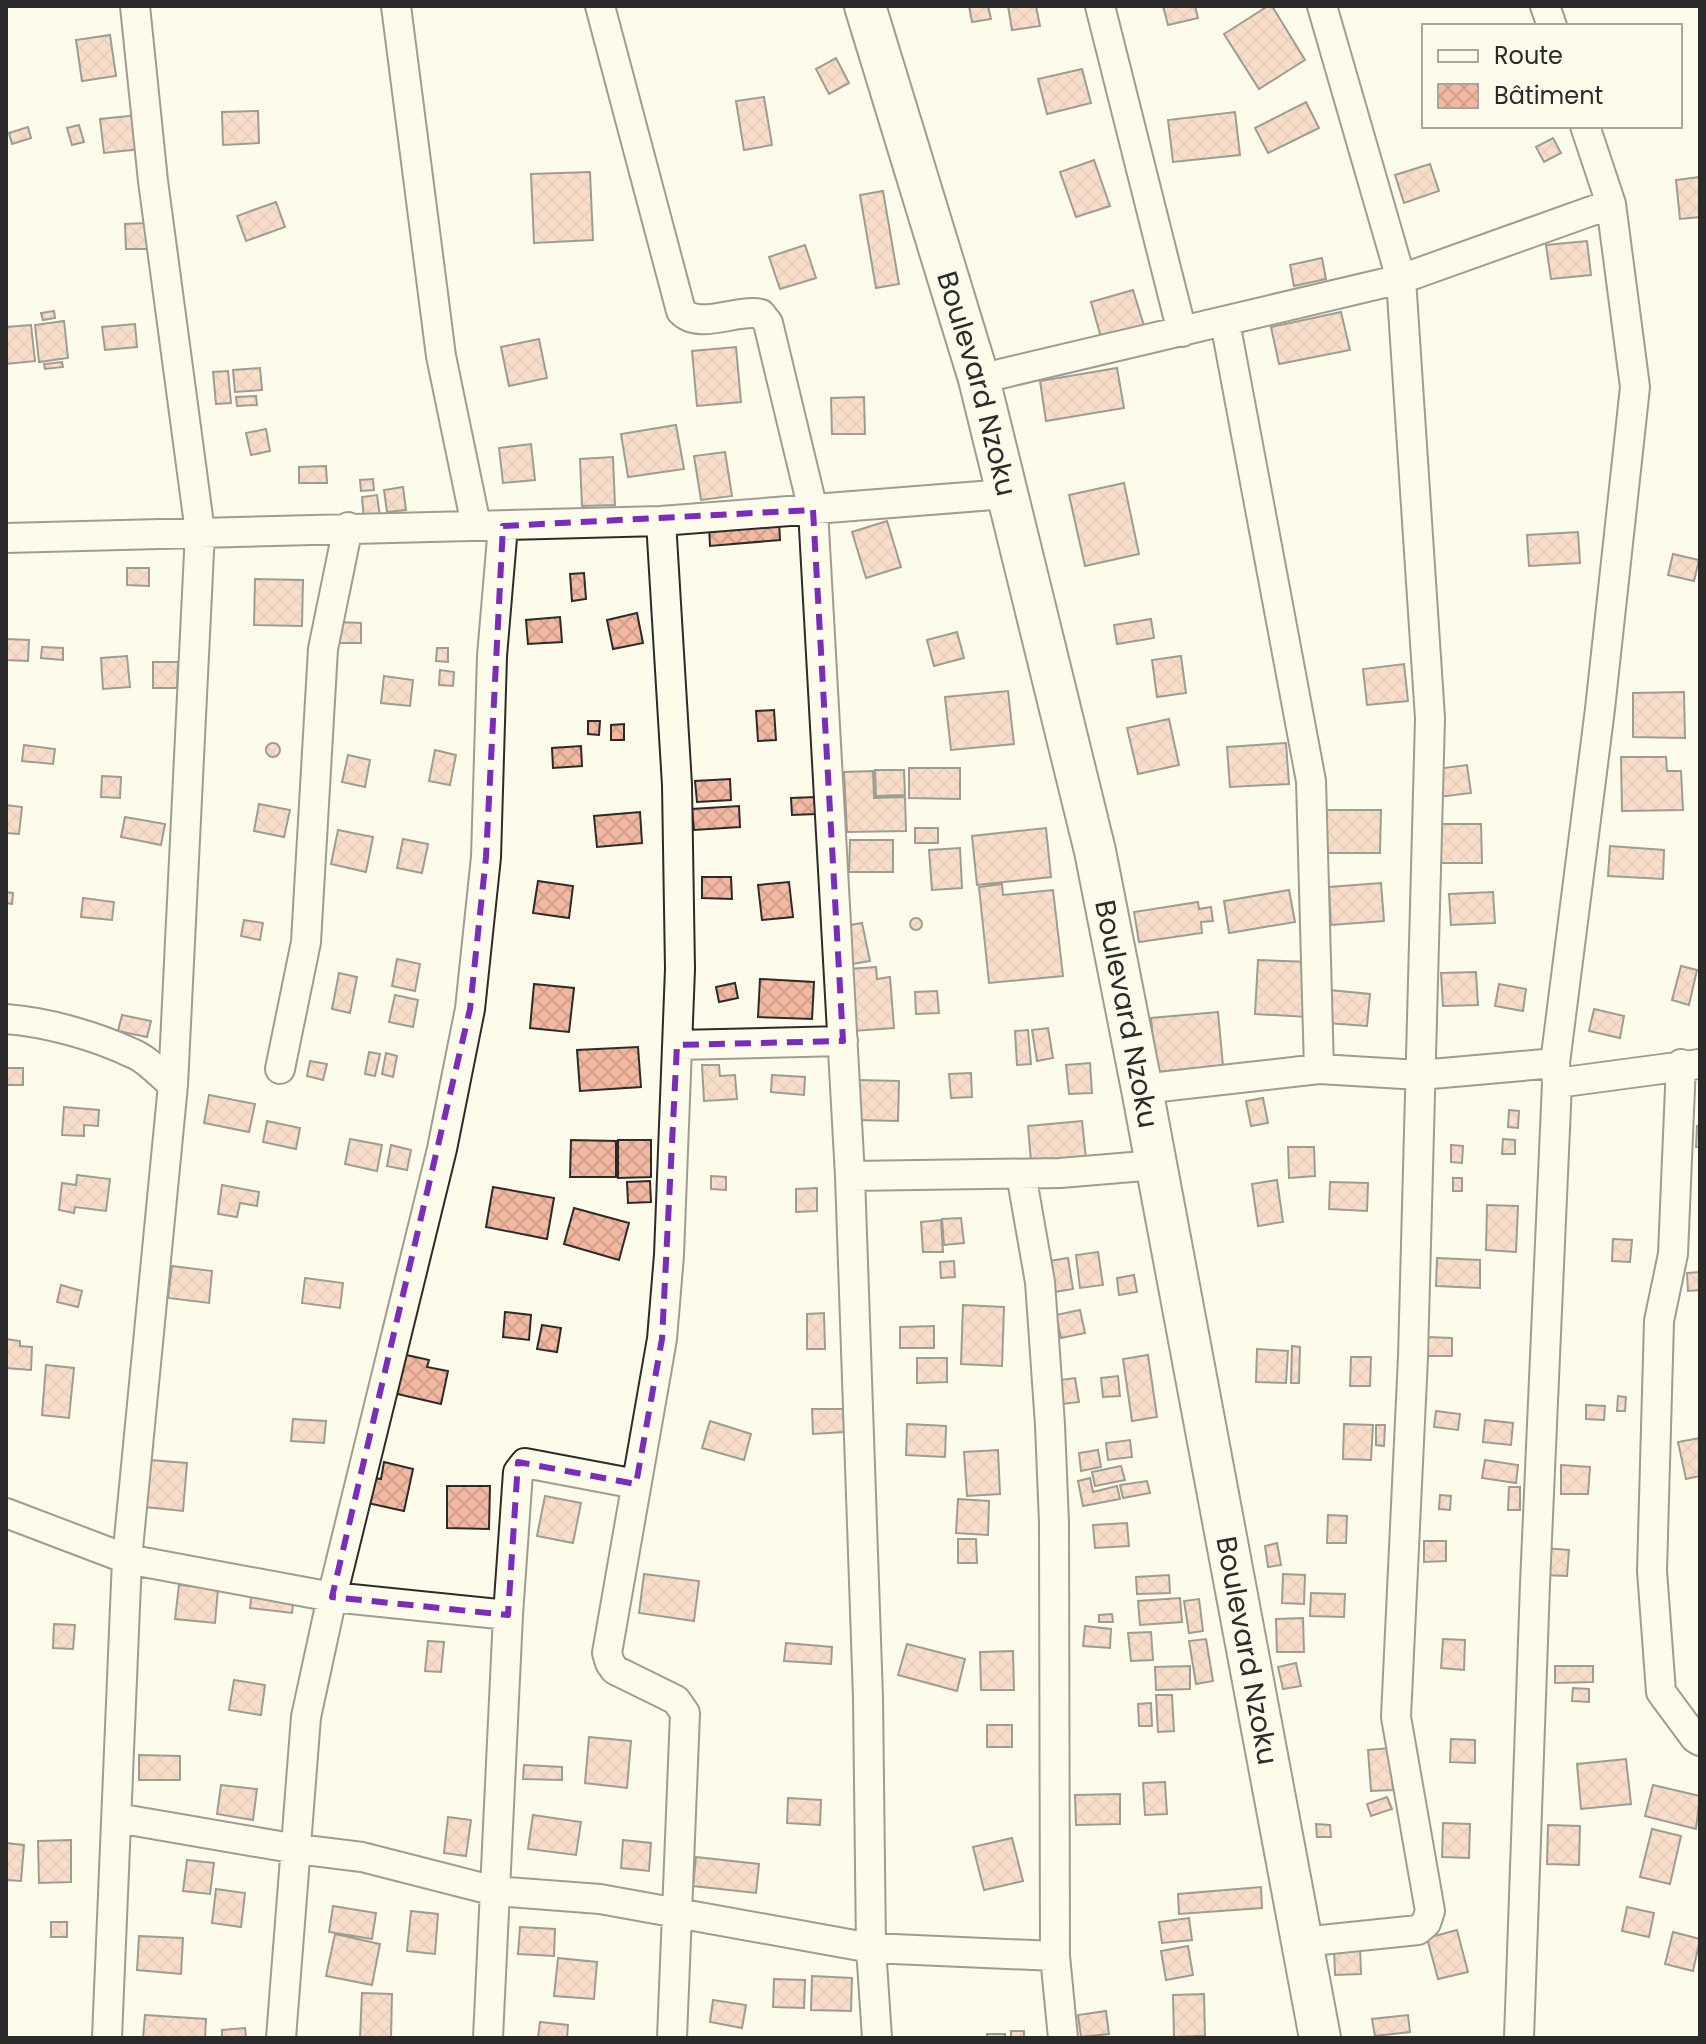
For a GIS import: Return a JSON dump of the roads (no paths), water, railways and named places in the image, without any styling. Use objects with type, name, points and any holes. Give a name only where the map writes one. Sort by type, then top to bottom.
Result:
[{"type":"street","points":[[107,2038],[127,1559],[173,1085],[200,532],[153,181],[135,6]]},
{"type":"street","points":[[281,2038],[306,1717],[332,1597],[442,1149],[470,1009],[486,857],[492,656],[490,526],[441,356],[396,6]]},
{"type":"street","points":[[600,6],[681,311],[688,318],[697,320],[750,311],[761,314],[768,323],[813,510],[850,1176],[868,1698],[871,1948],[877,2038]]},
{"type":"street","name":"Boulevard Nzoku","points":[[865,6],[979,379],[1095,851],[1320,2038]]},
{"type":"street","points":[[1100,6],[1182,332]]},
{"type":"street","points":[[1302,1942],[1418,1930],[1426,1923],[1430,1911],[1396,1717],[1413,1357],[1430,718],[1401,279],[1322,6]]},
{"type":"street","points":[[1519,2038],[1556,1073],[1635,387],[1611,204],[1586,128]]},
{"type":"street","points":[[979,379],[1401,279],[1611,204]]},
{"type":"street","points":[[1225,322],[1311,781],[1319,1069]]},
{"type":"street","points":[[6,538],[661,521],[1006,494]]},
{"type":"street","points":[[661,521],[677,785],[680,969],[669,1255],[662,1339],[607,1653],[615,1670],[676,1700],[685,1713],[672,2038]]},
{"type":"street","points":[[280,1069],[306,942],[323,649],[348,527]]},
{"type":"street","points":[[6,1019],[87,1037],[136,1055],[173,1085]]},
{"type":"street","points":[[677,1045],[843,1041]]},
{"type":"street","points":[[1142,1089],[1319,1069],[1420,1075],[1644,1073],[1690,1064],[1673,1254],[1659,1321],[1652,1571],[1661,1692],[1700,1741]]},
{"type":"street","points":[[850,1176],[1021,1174],[1156,1165]]},
{"type":"street","points":[[1021,1174],[1040,1282],[1050,1425],[1054,1523],[1055,1956],[1063,2038]]},
{"type":"street","points":[[488,2038],[508,1615],[520,1467],[525,1463],[636,1484]]},
{"type":"street","points":[[6,1513],[127,1559],[332,1597],[508,1615]]},
{"type":"street","points":[[117,1818],[362,1857],[495,1891],[600,1899],[871,1948],[1055,1956]]}]
